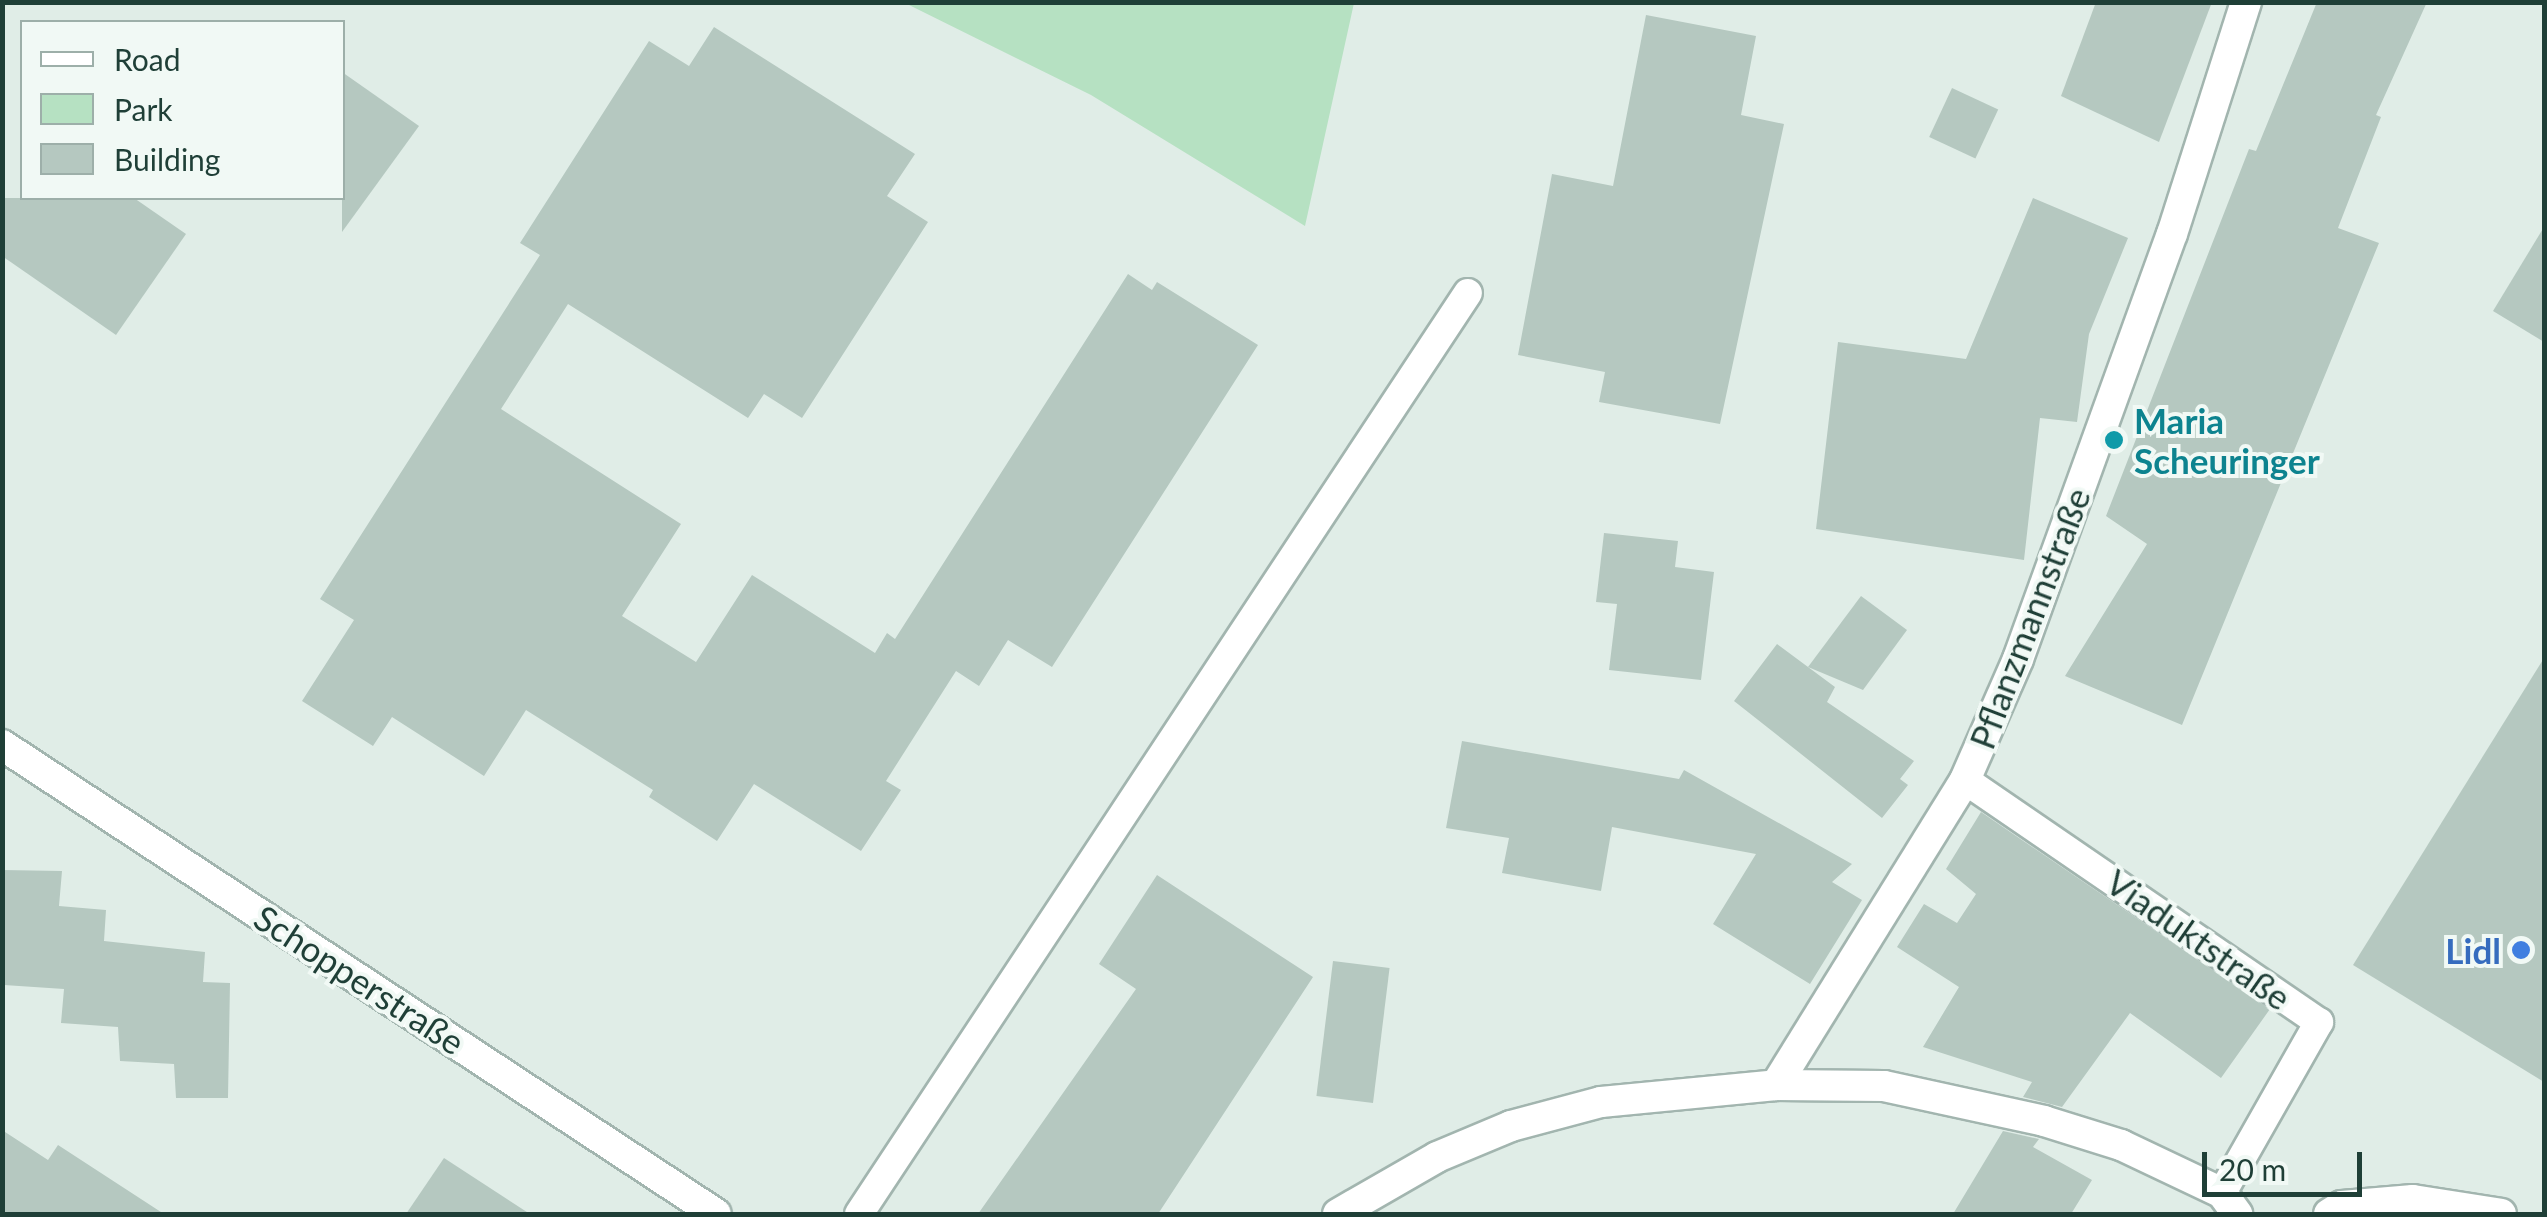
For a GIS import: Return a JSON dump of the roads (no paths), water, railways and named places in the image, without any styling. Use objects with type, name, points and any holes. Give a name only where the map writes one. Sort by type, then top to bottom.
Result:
[{"type":"street","name":"Pflanzmannstraße","points":[[1776,1085],[1965,780],[2018,659],[2158,271],[2246,2]]},
{"type":"street","name":"Schopperstraße","points":[[2,746],[716,1214]]},
{"type":"street","points":[[1338,1214],[1437,1157],[1511,1126],[1601,1102],[1776,1085],[1884,1086],[2044,1121],[2120,1145],[2229,1204]]},
{"type":"street","points":[[2329,1214],[2342,1206],[2414,1200],[2501,1214]]},
{"type":"lane","points":[[860,1214],[1468,293]]},
{"type":"lane","name":"Viaduktstraße","points":[[1965,780],[2319,1022],[2229,1204]]},
{"type":"place","name":"Maria Scheuringer","points":[[2114,440]]},
{"type":"place","name":"Lidl","points":[[2521,950]]}]
